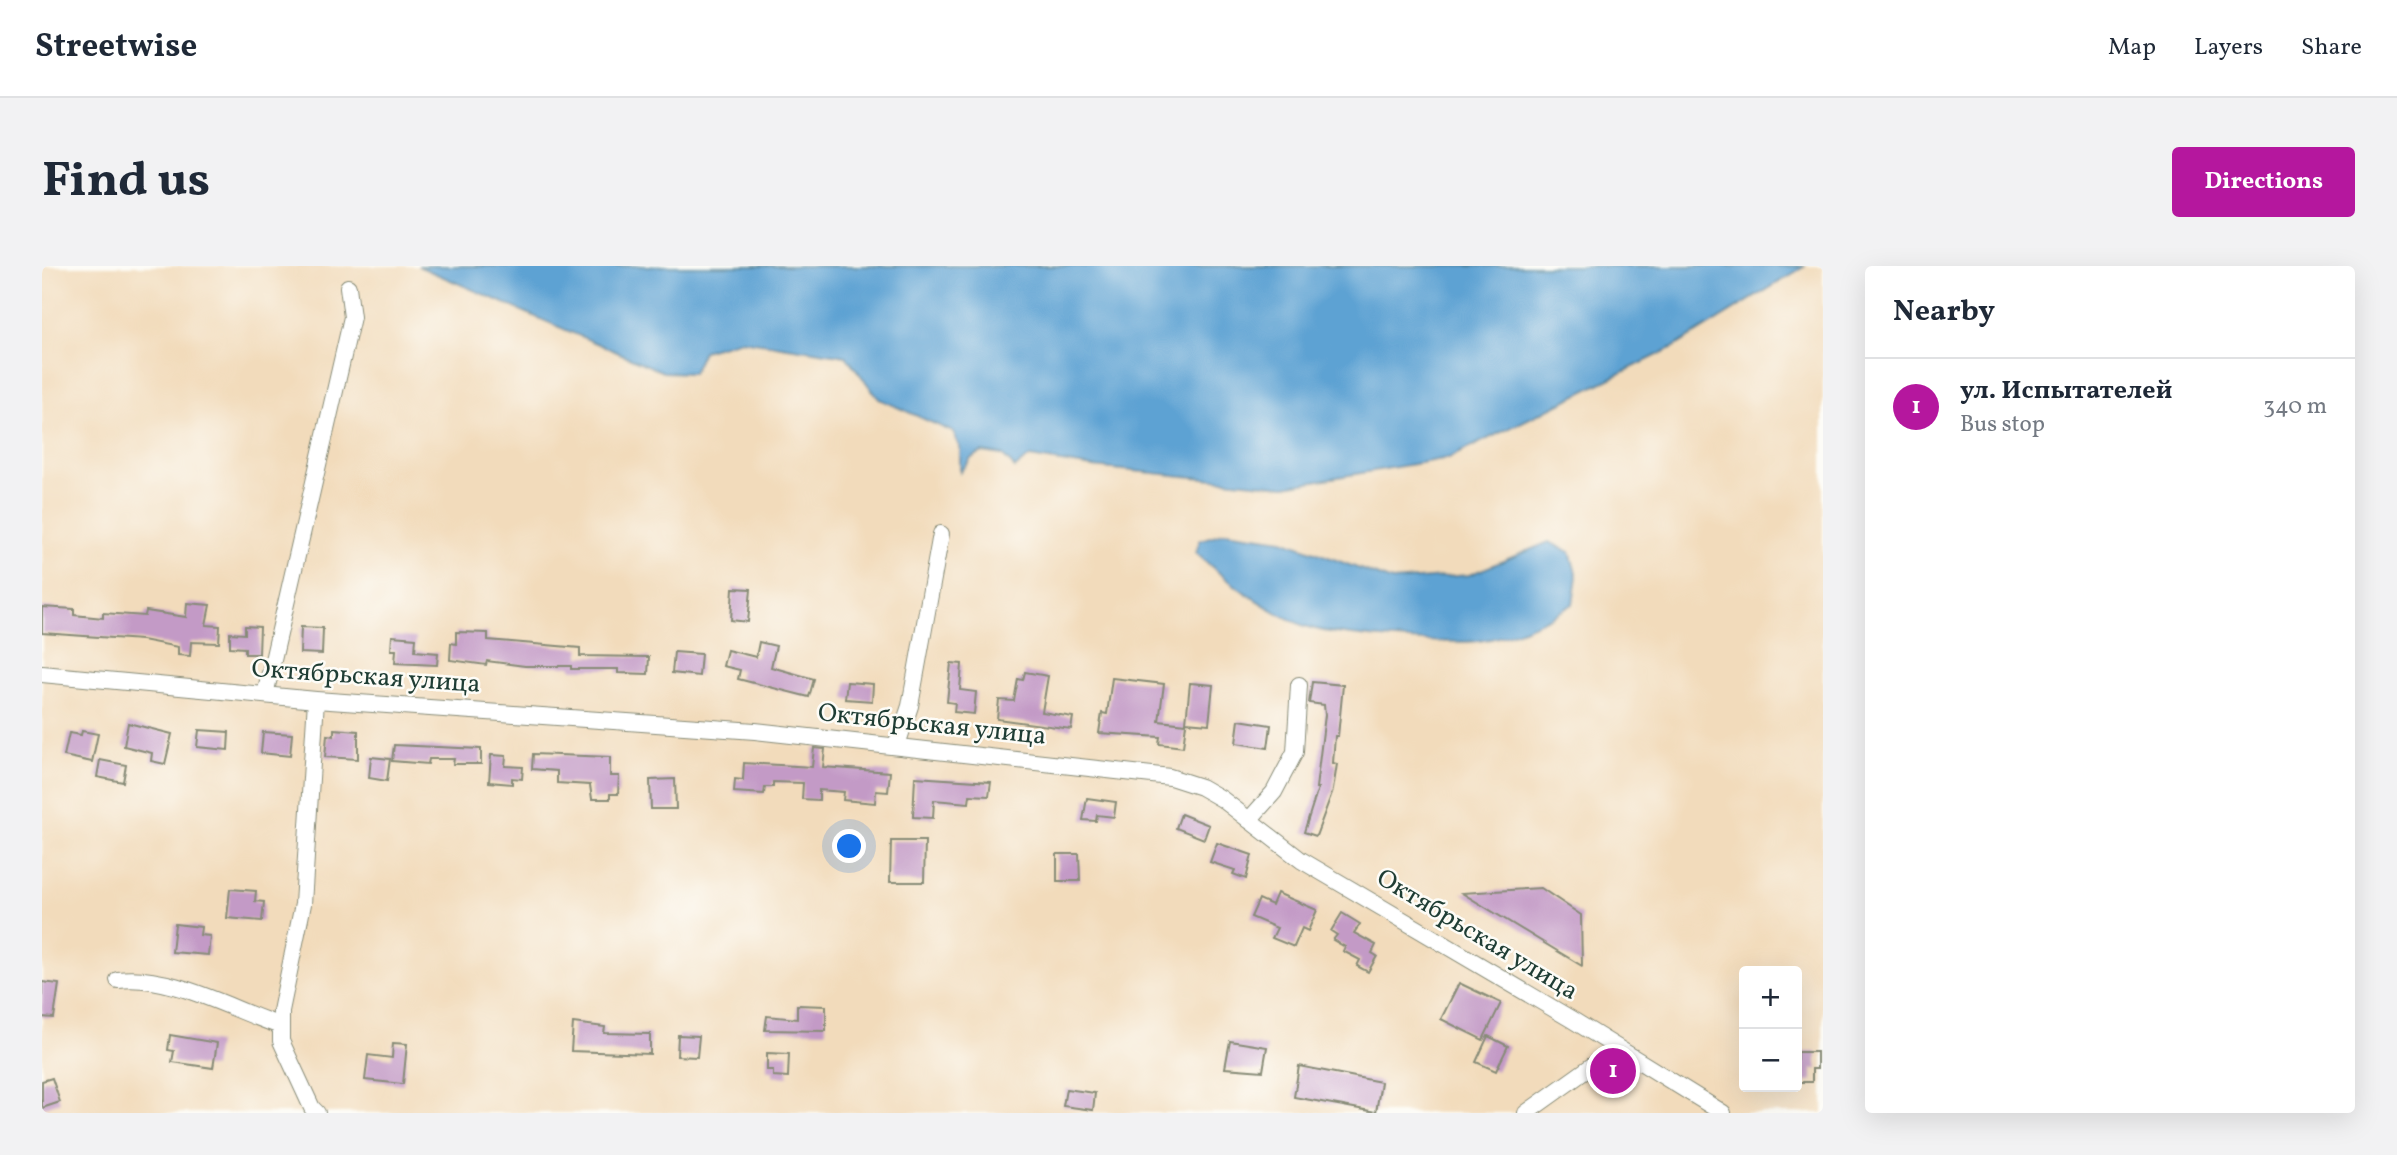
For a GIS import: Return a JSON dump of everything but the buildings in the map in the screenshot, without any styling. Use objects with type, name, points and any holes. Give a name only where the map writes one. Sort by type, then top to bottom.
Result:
[{"type":"street","points":[[265,695],[352,317],[348,287]]},
{"type":"street","points":[[897,746],[910,706],[941,534]]},
{"type":"street","name":"Октябрьская улица","points":[[42,674],[316,700],[755,731],[1170,777],[1201,787],[1301,860],[1723,1113]]},
{"type":"street","points":[[1249,820],[1274,792],[1295,752],[1299,685]]},
{"type":"street","points":[[316,700],[303,904],[281,1011],[281,1041],[312,1108],[317,1113]]},
{"type":"street","points":[[118,980],[136,978],[191,992],[281,1026]]},
{"type":"street","points":[[1526,1113],[1617,1048]]},
{"type":"water","points":[[418,266],[1805,266],[1674,347],[1449,458],[1285,486],[1092,467],[1030,457],[1015,468],[1002,455],[982,452],[971,458],[960,472],[960,448],[953,432],[879,399],[846,356],[741,340],[703,351],[693,373],[663,372]]},
{"type":"water","points":[[1226,532],[1283,540],[1392,581],[1469,575],[1549,542],[1570,552],[1577,576],[1573,604],[1527,627],[1478,641],[1388,639],[1317,629],[1302,625],[1260,602],[1233,584],[1196,553],[1200,540]]},
{"type":"place","name":"ул. Испытателей","points":[[1613,1071]]}]
